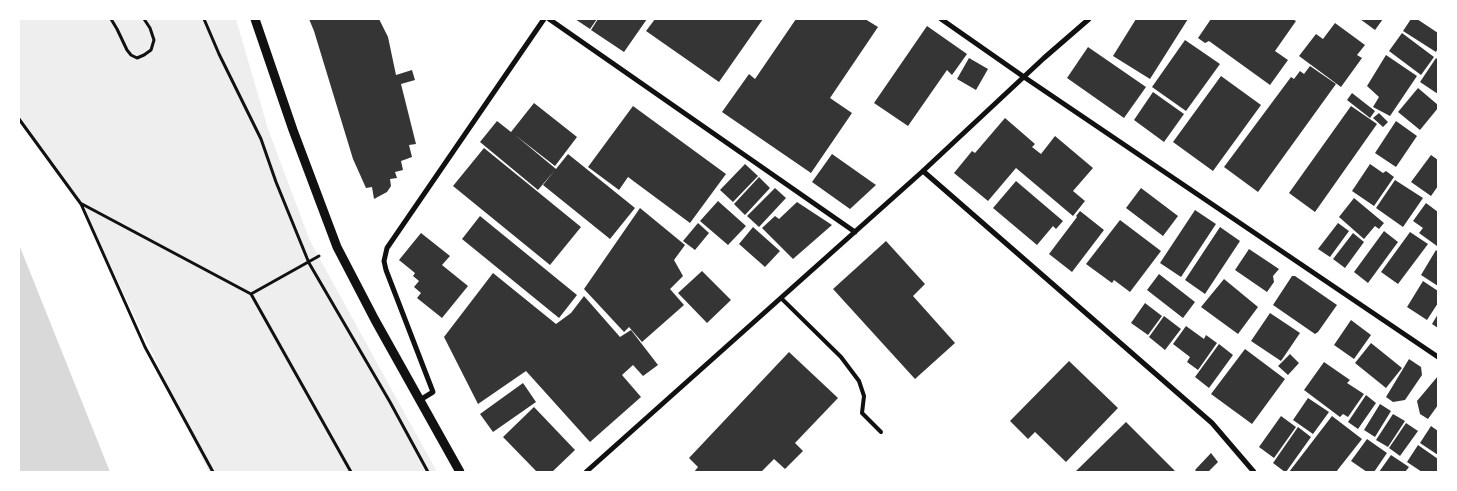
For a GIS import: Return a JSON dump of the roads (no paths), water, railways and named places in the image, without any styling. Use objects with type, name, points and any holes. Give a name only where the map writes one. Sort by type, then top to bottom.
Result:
[{"type":"street","points":[[255,19],[292,130],[337,247],[460,472]]},
{"type":"street","points":[[420,400],[432,392],[386,270],[384,260],[387,248],[544,19]]},
{"type":"street","points":[[549,19],[855,232]]},
{"type":"street","points":[[941,19],[1438,357]]},
{"type":"street","points":[[586,472],[923,171],[1089,19]]},
{"type":"street","points":[[923,171],[1212,423],[1254,472]]},
{"type":"lane","points":[[781,298],[841,357],[859,381],[864,396],[862,413],[881,432]]}]
